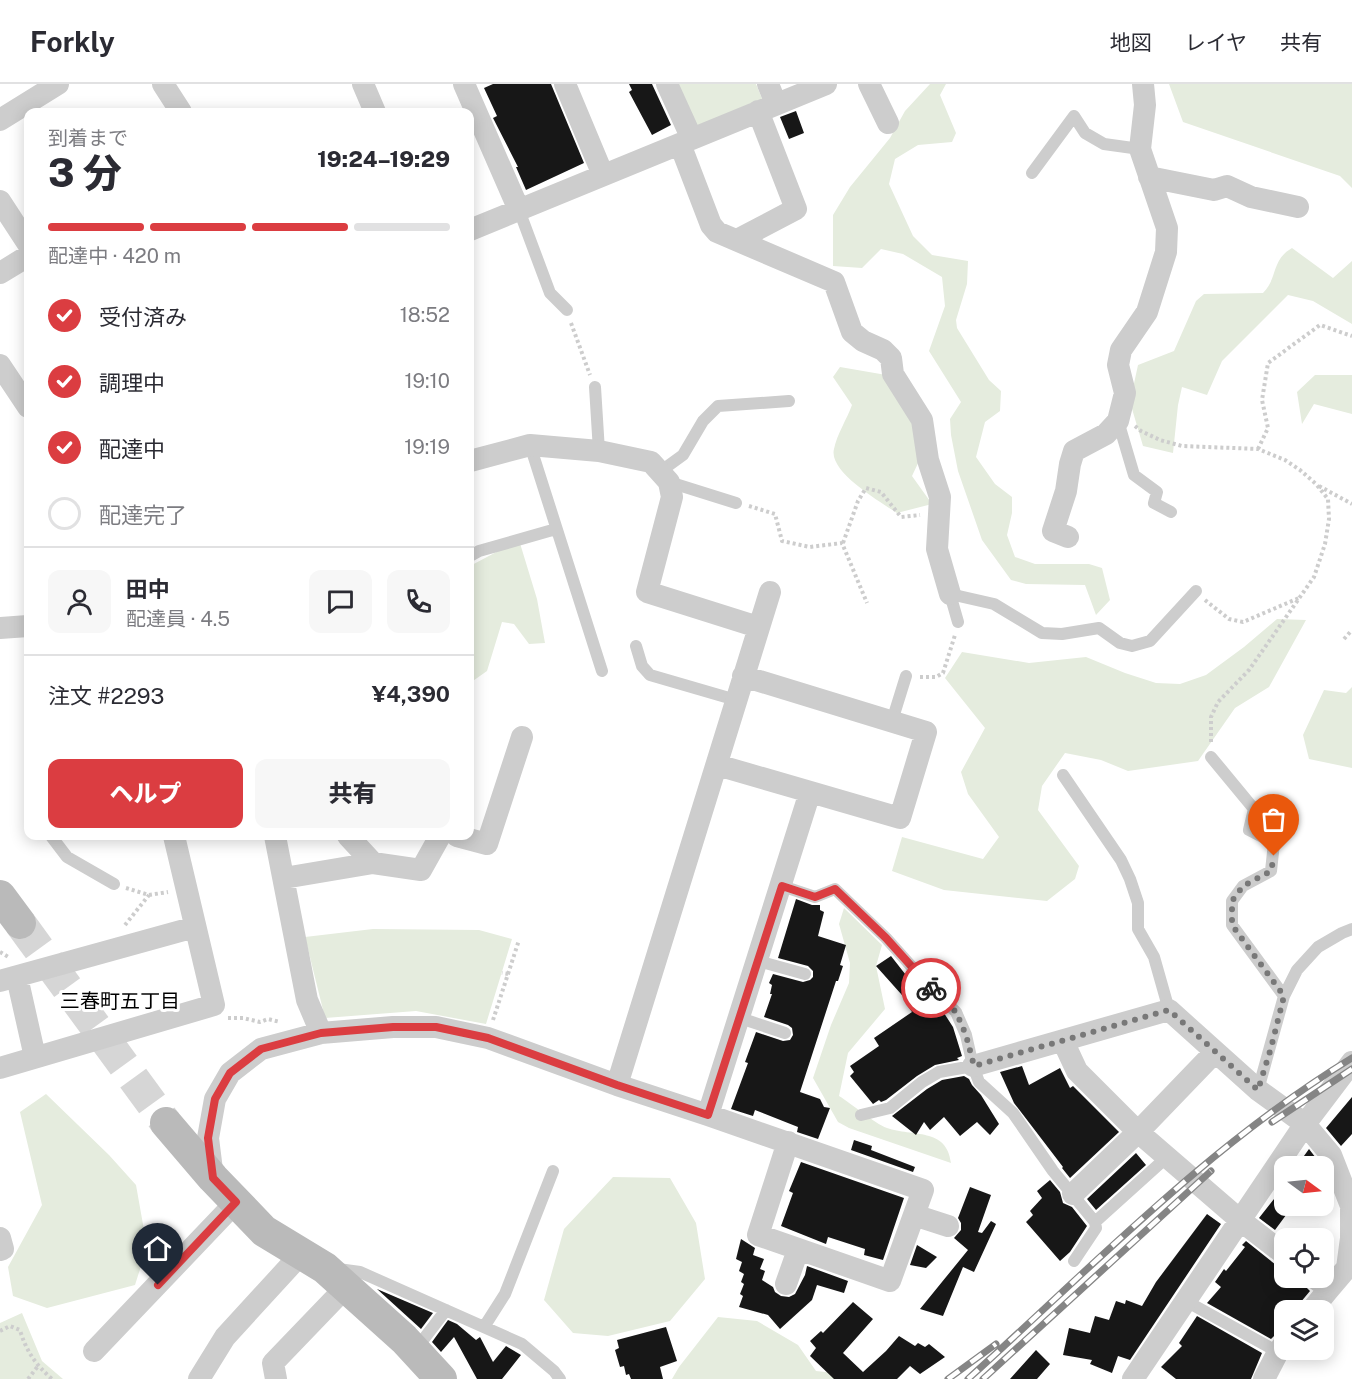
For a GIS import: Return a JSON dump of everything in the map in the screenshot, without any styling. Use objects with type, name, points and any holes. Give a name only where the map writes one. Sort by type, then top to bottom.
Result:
[{"type":"street","points":[[0,120],[58,84]]},
{"type":"street","points":[[163,84],[178,108]]},
{"type":"street","points":[[363,84],[373,108]]},
{"type":"street","points":[[464,84],[519,210]]},
{"type":"street","points":[[565,84],[603,175]]},
{"type":"street","points":[[668,84],[711,225],[717,232],[834,282],[852,332],[891,358],[893,374],[922,420],[928,460],[940,497],[938,549],[950,594]]},
{"type":"street","points":[[474,228],[686,141],[767,99],[826,84]]},
{"type":"street","points":[[869,84],[888,123]]},
{"type":"street","points":[[1068,537],[1053,531],[1066,491],[1074,451],[1106,434],[1120,417],[1125,393],[1118,365],[1121,350],[1147,312],[1166,252],[1167,228],[1140,149],[1145,105],[1143,84]]},
{"type":"street","points":[[737,240],[796,209],[767,99]]},
{"type":"street","points":[[1149,177],[1214,190],[1227,186],[1251,197],[1298,207]]},
{"type":"street","points":[[0,201],[24,238]]},
{"type":"street","points":[[0,273],[24,258]]},
{"type":"street","points":[[8,371],[24,400]]},
{"type":"street","points":[[474,460],[530,445],[599,451],[651,462],[665,476],[672,497],[647,592],[758,627]]},
{"type":"street","points":[[617,1085],[770,592]]},
{"type":"street","points":[[0,628],[24,626]]},
{"type":"street","points":[[717,765],[900,819],[926,732],[743,676]]},
{"type":"street","points":[[472,840],[487,844],[522,737]]},
{"type":"street","points":[[708,1115],[810,792]]},
{"type":"street","points":[[0,1068],[214,1005],[175,840]]},
{"type":"street","points":[[276,840],[307,1000],[321,1033]]},
{"type":"street","points":[[351,840],[372,864]]},
{"type":"street","points":[[284,878],[372,864],[421,870],[438,840]]},
{"type":"street","points":[[0,896],[20,923]]},
{"type":"street","points":[[35,1057],[8,979],[195,927]]},
{"type":"street","points":[[974,1066],[1169,1010],[1258,1090],[1305,1124],[1331,1155],[1352,1206],[1349,1270],[1334,1278]]},
{"type":"street","points":[[213,1178],[208,1138],[215,1099],[230,1073],[261,1049],[321,1033],[393,1027],[436,1027],[488,1038],[617,1085],[788,1142],[923,1190],[890,1281],[758,1235],[788,1142]]},
{"type":"street","points":[[1063,1041],[1077,1071],[1138,1132],[1274,1246]]},
{"type":"street","points":[[1073,1194],[1138,1132],[1215,1053]]},
{"type":"street","points":[[1133,1379],[1184,1300],[1305,1124],[1352,1062]]},
{"type":"street","points":[[166,1123],[213,1178],[264,1232],[324,1269],[415,1350],[441,1379]]},
{"type":"street","points":[[94,1351],[236,1202]]},
{"type":"street","points":[[914,1215],[948,1226]]},
{"type":"street","points":[[0,1238],[3,1249],[0,1250]]},
{"type":"street","points":[[786,1284],[798,1250]]},
{"type":"street","points":[[199,1379],[225,1337],[324,1269]]},
{"type":"street","points":[[276,1379],[273,1363],[324,1269]]},
{"type":"street","points":[[1264,1379],[1274,1360]]},
{"type":"lane","points":[[1032,172],[1074,116],[1085,133],[1104,144],[1140,149]]},
{"type":"lane","points":[[519,210],[550,293],[567,310]]},
{"type":"lane","points":[[595,387],[599,451]]},
{"type":"lane","points":[[736,502],[665,476],[683,455],[703,421],[718,406],[789,401]]},
{"type":"lane","points":[[1120,417],[1134,475],[1157,492],[1154,503],[1171,512]]},
{"type":"lane","points":[[530,445],[602,671]]},
{"type":"lane","points":[[474,554],[556,529]]},
{"type":"lane","points":[[958,622],[950,594],[994,604],[1042,633],[1062,634],[1099,628],[1120,643],[1132,646],[1150,641],[1196,591]]},
{"type":"lane","points":[[636,646],[642,666],[650,675],[736,700]]},
{"type":"lane","points":[[892,722],[906,676]]},
{"type":"lane","points":[[1211,757],[1254,809],[1249,830],[1274,843],[1271,871],[1243,886],[1232,901],[1232,925],[1284,996]]},
{"type":"lane","points":[[1063,775],[1121,860],[1130,879],[1138,903],[1138,929],[1154,957],[1169,1010]]},
{"type":"lane","points":[[54,840],[67,857],[114,884]]},
{"type":"lane","points":[[782,886],[815,897],[835,889],[886,938],[956,1012],[966,1035],[979,1082],[1013,1113],[1053,1171],[1095,1222],[1096,1228],[1074,1260]]},
{"type":"lane","points":[[1258,1090],[1284,996],[1297,970],[1318,947],[1352,929]]},
{"type":"lane","points":[[758,961],[805,974]]},
{"type":"lane","points":[[740,1018],[785,1033]]},
{"type":"lane","points":[[861,1115],[890,1108],[921,1082],[939,1072],[974,1066]]},
{"type":"lane","points":[[1095,1222],[1167,1156]]},
{"type":"lane","points":[[484,1328],[505,1294],[553,1171]]},
{"type":"lane","points":[[324,1269],[360,1272],[522,1344],[560,1379]]},
{"type":"lane","points":[[1184,1300],[1274,1345]]},
{"type":"lane","points":[[415,1350],[446,1310]]},
{"type":"path","points":[[567,310],[595,387]]},
{"type":"path","points":[[1258,449],[1268,428],[1262,400],[1268,363],[1320,325],[1352,336]]},
{"type":"path","points":[[1120,417],[1160,440],[1182,446],[1258,449],[1285,460],[1316,484],[1351,502]]},
{"type":"path","points":[[1211,757],[1211,717],[1218,702],[1249,670],[1314,577],[1325,544],[1329,519],[1328,499],[1316,484]]},
{"type":"path","points":[[867,603],[842,543],[858,501],[866,488],[881,492],[901,517],[939,514]]},
{"type":"path","points":[[736,502],[775,514],[782,541],[810,547],[842,543]]},
{"type":"path","points":[[1196,591],[1229,620],[1243,622],[1300,597]]},
{"type":"path","points":[[906,676],[936,677],[943,673],[958,622]]},
{"type":"path","points":[[1344,639],[1352,630]]},
{"type":"path","points":[[114,884],[149,895],[187,890]]},
{"type":"path","points":[[114,949],[128,920],[149,895]]},
{"type":"path","points":[[488,1038],[519,940]]},
{"type":"path","points":[[502,973],[508,974]]},
{"type":"path","points":[[219,1019],[243,1018],[260,1022],[268,1019],[286,1024]]},
{"type":"path","points":[[0,1331],[10,1326],[20,1330],[25,1345],[38,1366],[52,1379]]},
{"type":"path","points":[[28,1379],[38,1366]]},
{"type":"shaded area","points":[[672,84],[756,84],[763,101],[693,132]]},
{"type":"shaded area","points":[[930,84],[946,84],[940,95],[956,133],[952,142],[918,145],[895,159],[889,184],[913,236],[932,255],[968,261],[967,284],[956,320],[957,328],[989,380],[1001,391],[1000,411],[985,422],[976,457],[995,484],[1012,497],[1012,513],[1007,535],[1015,557],[1035,564],[1089,564],[1102,568],[1110,600],[1096,615],[1085,585],[1026,584],[1011,580],[982,540],[958,471],[951,435],[950,419],[961,402],[929,351],[945,306],[942,277],[903,254],[881,249],[862,268],[833,266],[833,215],[850,187],[890,138],[905,111]]},
{"type":"shaded area","points":[[1169,84],[1352,84],[1352,188],[1340,176],[1183,122]]},
{"type":"shaded area","points":[[1292,248],[1333,278],[1352,261],[1352,324],[1313,301],[1288,295],[1222,361],[1207,395],[1182,387],[1173,453],[1143,446],[1130,402],[1138,365],[1174,351],[1196,301],[1204,294],[1263,293],[1281,258]]},
{"type":"shaded area","points":[[840,367],[892,376],[918,425],[920,459],[912,476],[932,504],[897,513],[857,486],[839,467],[834,458],[834,449],[852,405],[833,377]]},
{"type":"shaded area","points":[[1315,375],[1352,375],[1352,414],[1314,404],[1302,424],[1297,392]]},
{"type":"shaded area","points":[[519,540],[537,599],[545,643],[529,644],[514,624],[502,622],[487,671],[474,680],[474,564]]},
{"type":"shaded area","points":[[1277,619],[1306,620],[1269,687],[1235,708],[1198,761],[1128,771],[1101,760],[1065,753],[1042,786],[1038,810],[1079,866],[1075,879],[1047,901],[944,890],[892,871],[902,837],[983,859],[999,837],[968,794],[961,772],[985,728],[945,678],[962,652],[1029,663],[1086,657],[1156,683],[1180,684],[1206,675]]},
{"type":"shaded area","points":[[1352,687],[1352,768],[1309,759],[1303,735],[1324,690],[1346,693]]},
{"type":"shaded area","points":[[844,908],[882,945],[876,966],[885,1009],[848,1053],[839,1096],[887,1128],[936,1138],[948,1152],[951,1163],[849,1128],[838,1122],[813,1078],[831,1025],[849,983],[850,963],[839,924]]},
{"type":"shaded area","points":[[373,929],[479,930],[512,939],[486,1024],[416,1011],[325,1018],[305,937]]},
{"type":"shaded area","points":[[46,1094],[109,1155],[136,1185],[147,1247],[135,1285],[47,1308],[13,1296],[8,1267],[42,1205],[20,1112]]},
{"type":"shaded area","points":[[613,1177],[670,1178],[696,1223],[705,1279],[670,1321],[608,1336],[573,1333],[544,1300],[564,1229]]},
{"type":"shaded area","points":[[22,1313],[42,1361],[63,1379],[0,1379],[0,1323]]},
{"type":"shaded area","points":[[718,1317],[757,1321],[798,1345],[816,1371],[835,1373],[839,1379],[672,1379]]},
{"type":"building","points":[[493,84],[551,84],[584,163],[526,190],[516,167],[518,167],[493,118],[497,116],[484,88]]},
{"type":"building","points":[[629,84],[652,84],[671,125],[652,135],[629,92],[632,90]]},
{"type":"building","points":[[796,111],[804,133],[789,139],[780,117]]},
{"type":"building","points":[[796,899],[812,905],[820,905],[820,910],[824,912],[818,936],[846,945],[840,965],[843,966],[800,1092],[820,1099],[824,1107],[830,1108],[818,1139],[797,1132],[798,1127],[755,1110],[753,1116],[731,1109],[748,1063],[745,1062],[756,1032],[783,1041],[790,1040],[793,1035],[792,1028],[788,1025],[764,1017],[772,994],[770,994],[772,985],[769,983],[773,974],[803,982],[813,977],[813,971],[808,966],[778,958]]},
{"type":"building","points":[[891,956],[920,993],[923,991],[942,1010],[953,1027],[962,1056],[957,1058],[959,1060],[935,1065],[886,1100],[881,1102],[879,1100],[873,1104],[850,1076],[854,1072],[850,1066],[879,1046],[874,1038],[912,1012],[907,1005],[910,1004],[876,966]]},
{"type":"building","points":[[1022,1066],[1029,1085],[1060,1068],[1070,1088],[1073,1086],[1119,1132],[1070,1178],[1014,1103],[1000,1072]]},
{"type":"building","points":[[964,1076],[981,1095],[999,1124],[990,1135],[977,1122],[960,1136],[944,1117],[930,1130],[924,1122],[916,1135],[892,1116],[942,1080]]},
{"type":"building","points":[[1352,1097],[1352,1134],[1341,1146],[1326,1128]]},
{"type":"building","points":[[854,1140],[872,1146],[871,1150],[915,1167],[913,1172],[851,1150]]},
{"type":"building","points":[[1309,1149],[1314,1156],[1304,1156]]},
{"type":"building","points":[[1136,1153],[1146,1165],[1096,1210],[1087,1199]]},
{"type":"building","points":[[801,1162],[904,1198],[883,1260],[864,1255],[865,1249],[828,1237],[826,1244],[781,1226],[793,1193],[789,1191]]},
{"type":"building","points":[[1050,1180],[1060,1192],[1063,1203],[1072,1207],[1087,1226],[1070,1252],[1060,1261],[1026,1222],[1033,1215],[1030,1211],[1042,1198],[1037,1191]]},
{"type":"building","points":[[970,1187],[991,1195],[978,1232],[982,1233],[991,1221],[996,1224],[974,1272],[963,1267],[943,1316],[920,1309],[968,1250],[954,1238],[961,1230],[958,1218]]},
{"type":"building","points":[[1274,1199],[1274,1216],[1285,1216],[1274,1229],[1259,1218]]},
{"type":"building","points":[[1207,1214],[1221,1224],[1130,1360],[1118,1356],[1112,1373],[1090,1364],[1092,1360],[1063,1355],[1069,1328],[1090,1333],[1095,1316],[1109,1320],[1116,1301],[1125,1304],[1126,1300],[1142,1306],[1156,1282]]},
{"type":"building","points":[[741,1239],[755,1248],[753,1255],[764,1259],[760,1269],[765,1271],[762,1280],[781,1296],[789,1297],[795,1294],[807,1266],[848,1281],[844,1293],[817,1285],[812,1300],[780,1329],[768,1315],[739,1307],[743,1296],[740,1294],[744,1284],[741,1282],[744,1274],[739,1271],[742,1262],[736,1259]]},
{"type":"building","points":[[1246,1241],[1274,1263],[1274,1288],[1307,1288],[1310,1291],[1302,1300],[1274,1300],[1274,1336],[1271,1339],[1207,1303],[1221,1287],[1215,1282],[1245,1247],[1242,1245]]},
{"type":"building","points":[[917,1245],[937,1257],[926,1268],[910,1265]]},
{"type":"building","points":[[377,1289],[433,1313],[421,1329]]},
{"type":"building","points":[[853,1302],[873,1319],[843,1353],[863,1372],[899,1336],[915,1346],[918,1343],[925,1347],[929,1344],[945,1357],[920,1374],[910,1366],[897,1379],[834,1379],[810,1356],[816,1348],[810,1341],[821,1331],[823,1333]]},
{"type":"building","points":[[1197,1316],[1262,1353],[1251,1379],[1176,1379],[1161,1367],[1182,1346],[1179,1343]]},
{"type":"building","points":[[448,1320],[457,1324],[476,1340],[480,1337],[493,1362],[506,1346],[521,1355],[502,1379],[477,1379],[454,1337],[441,1352],[432,1342]]},
{"type":"building","points":[[666,1327],[677,1361],[660,1367],[663,1379],[631,1379],[629,1374],[626,1375],[624,1366],[620,1367],[615,1350],[619,1348],[617,1340]]},
{"type":"building","points":[[1036,1350],[1050,1364],[1037,1379],[1010,1379]]},
{"type":"tunnel","points":[[20,923],[166,1123]]},
{"type":"railway","points":[[968,1379],[1152,1210],[1200,1169],[1299,1092],[1352,1058]]},
{"type":"railway","points":[[1272,1122],[1352,1069]]},
{"type":"railway","points":[[983,1379],[1211,1171]]},
{"type":"railway","points":[[948,1379],[996,1344]]},
{"type":"way so far","points":[[931,988],[956,1012],[966,1035],[974,1066],[1169,1010],[1258,1090],[1284,996],[1232,925],[1232,901],[1243,886],[1271,871],[1274,856]]},
{"type":"district","name":"三春町五丁目","points":[[120,1001]]},
{"type":"route","points":[[158,1285],[236,1202],[213,1178],[208,1138],[215,1099],[230,1073],[261,1049],[321,1033],[393,1027],[436,1027],[488,1038],[708,1115],[782,886],[815,897],[835,889],[886,938],[931,988]]}]
